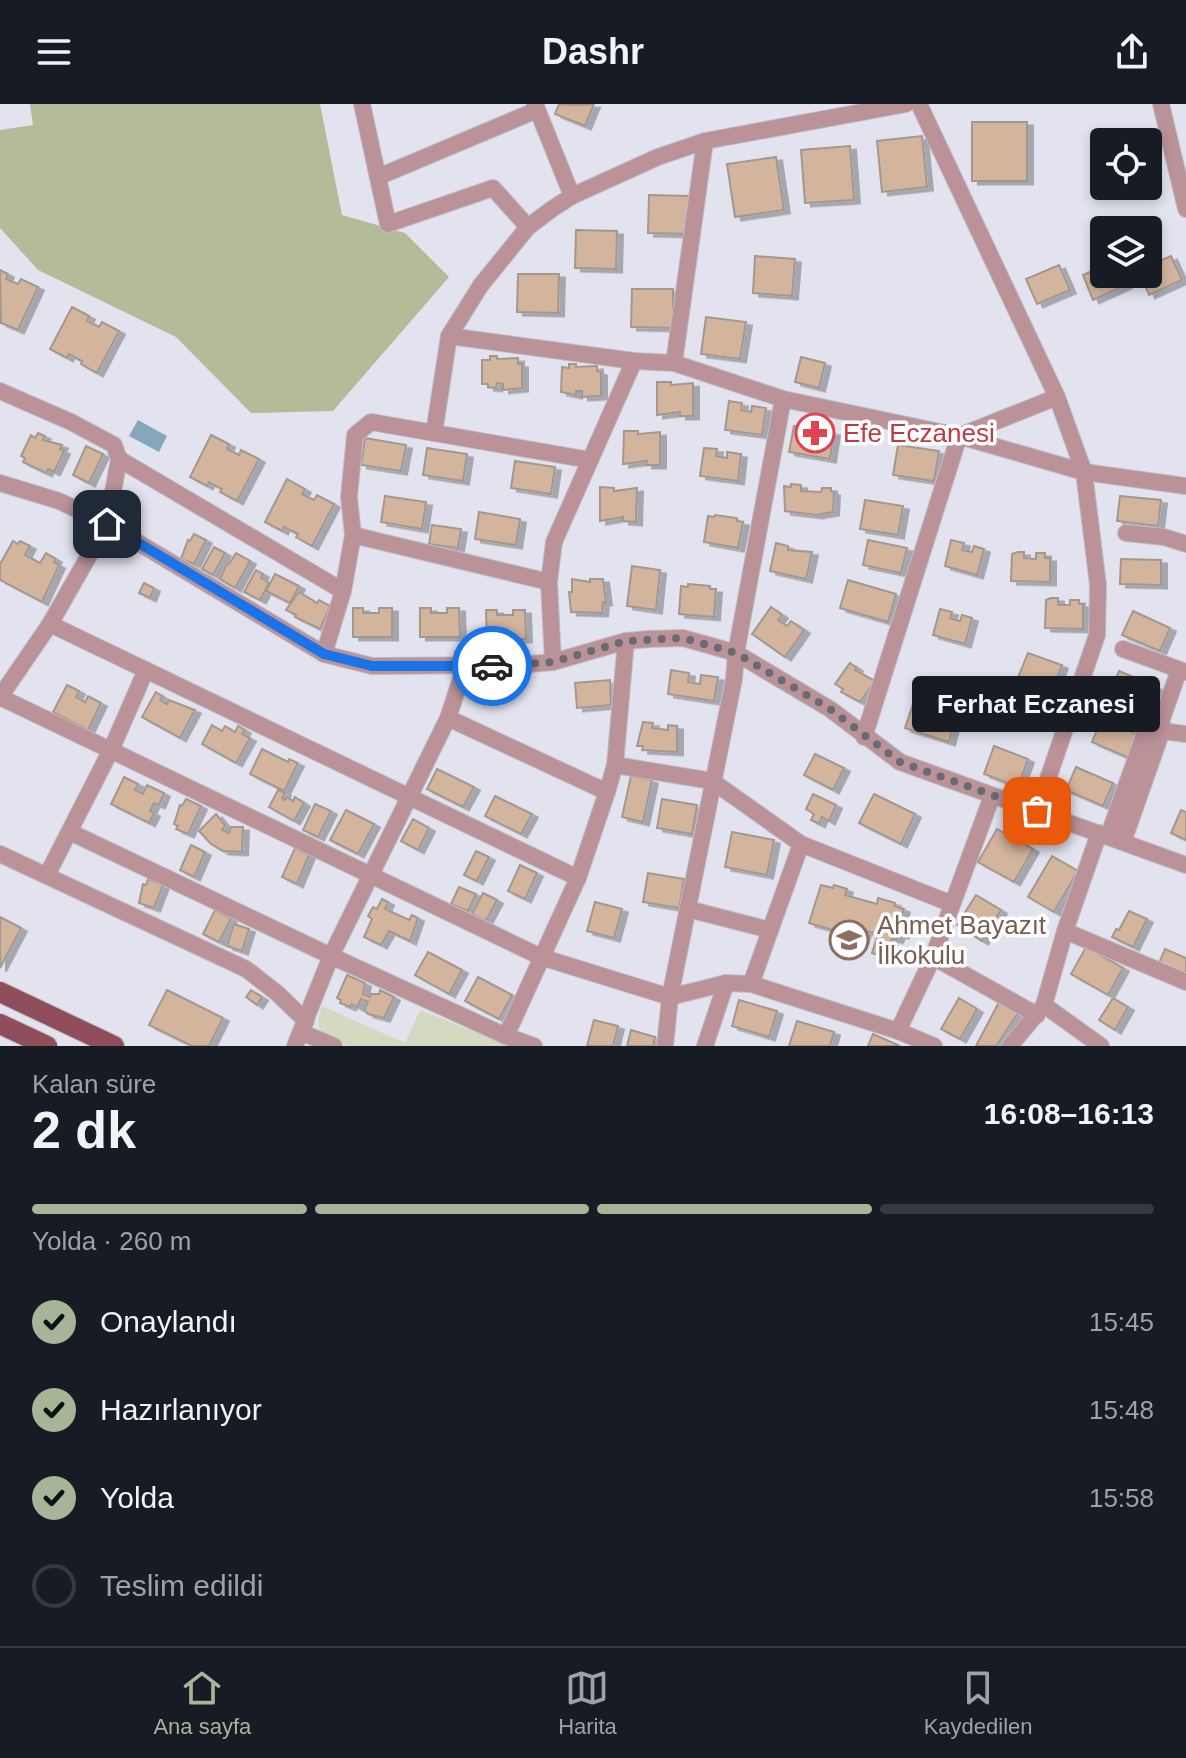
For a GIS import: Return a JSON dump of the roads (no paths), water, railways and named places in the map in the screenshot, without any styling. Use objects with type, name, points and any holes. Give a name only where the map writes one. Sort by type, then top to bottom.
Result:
[{"type":"main road","points":[[0,992],[114,1046]]},
{"type":"main road","points":[[0,1024],[24,1041],[47,1046]]},
{"type":"street","points":[[362,104],[388,224],[493,188],[528,227]]},
{"type":"street","points":[[434,433],[449,336],[481,285],[528,227],[572,196],[658,157],[705,141],[906,104]]},
{"type":"street","points":[[919,104],[1057,397],[1084,472],[1098,585],[1097,635],[1037,811]]},
{"type":"street","points":[[1161,104],[1186,209]]},
{"type":"street","points":[[378,177],[536,107],[572,196]]},
{"type":"street","points":[[674,363],[705,141]]},
{"type":"street","points":[[449,336],[634,361],[674,363],[783,399],[959,436],[1084,472],[1186,486]]},
{"type":"street","points":[[553,662],[549,582],[554,542],[634,361]]},
{"type":"street","points":[[0,391],[114,445],[119,459],[107,524],[50,624],[0,697],[541,957],[670,997],[726,983],[751,984],[898,1031],[934,1046]]},
{"type":"street","points":[[959,436],[1057,397]]},
{"type":"street","points":[[665,1046],[670,997],[734,679],[736,653],[783,399]]},
{"type":"street","points":[[324,654],[343,591],[353,535],[349,497],[355,435],[371,422],[590,460]]},
{"type":"street","points":[[864,737],[959,436]]},
{"type":"street","points":[[119,459],[343,591]]},
{"type":"street","points":[[0,483],[59,501],[107,524],[324,654],[372,666],[553,662],[626,641],[683,638],[736,653],[830,709],[900,762],[1186,865]]},
{"type":"street","points":[[1126,533],[1164,537],[1186,544]]},
{"type":"street","points":[[353,535],[549,582]]},
{"type":"street","points":[[50,624],[578,878]]},
{"type":"street","points":[[506,1036],[578,878],[607,792],[615,765],[626,641]]},
{"type":"street","points":[[1010,1046],[1041,1010],[1065,931],[1110,837],[1182,671],[1123,649]]},
{"type":"street","points":[[298,1038],[331,956],[448,718],[465,666]]},
{"type":"street","points":[[47,875],[111,750],[146,670]]},
{"type":"street","points":[[1091,707],[1186,734]]},
{"type":"street","points":[[448,718],[607,792]]},
{"type":"street","points":[[615,765],[712,781],[801,844],[952,904]]},
{"type":"street","points":[[898,1031],[933,957],[992,796]]},
{"type":"street","points":[[70,832],[331,956],[534,1046]]},
{"type":"street","points":[[751,984],[801,844]]},
{"type":"street","points":[[0,854],[246,969],[277,993],[298,1038]]},
{"type":"street","points":[[688,909],[770,930]]},
{"type":"street","points":[[1065,931],[1186,982]]},
{"type":"street","points":[[933,957],[1041,1010],[1101,1046]]},
{"type":"street","points":[[705,1046],[726,983]]},
{"type":"street","points":[[298,1038],[334,1046]]},
{"type":"water","points":[[138,420],[167,436],[159,452],[129,436]]},
{"type":"place","name":"Efe Eczanesi","points":[[815,433]]},
{"type":"place","name":"Ferhat Eczanesi","points":[[1037,811]]},
{"type":"place","name":"Ahmet Bayazıt İlkokulu","points":[[849,940]]}]
